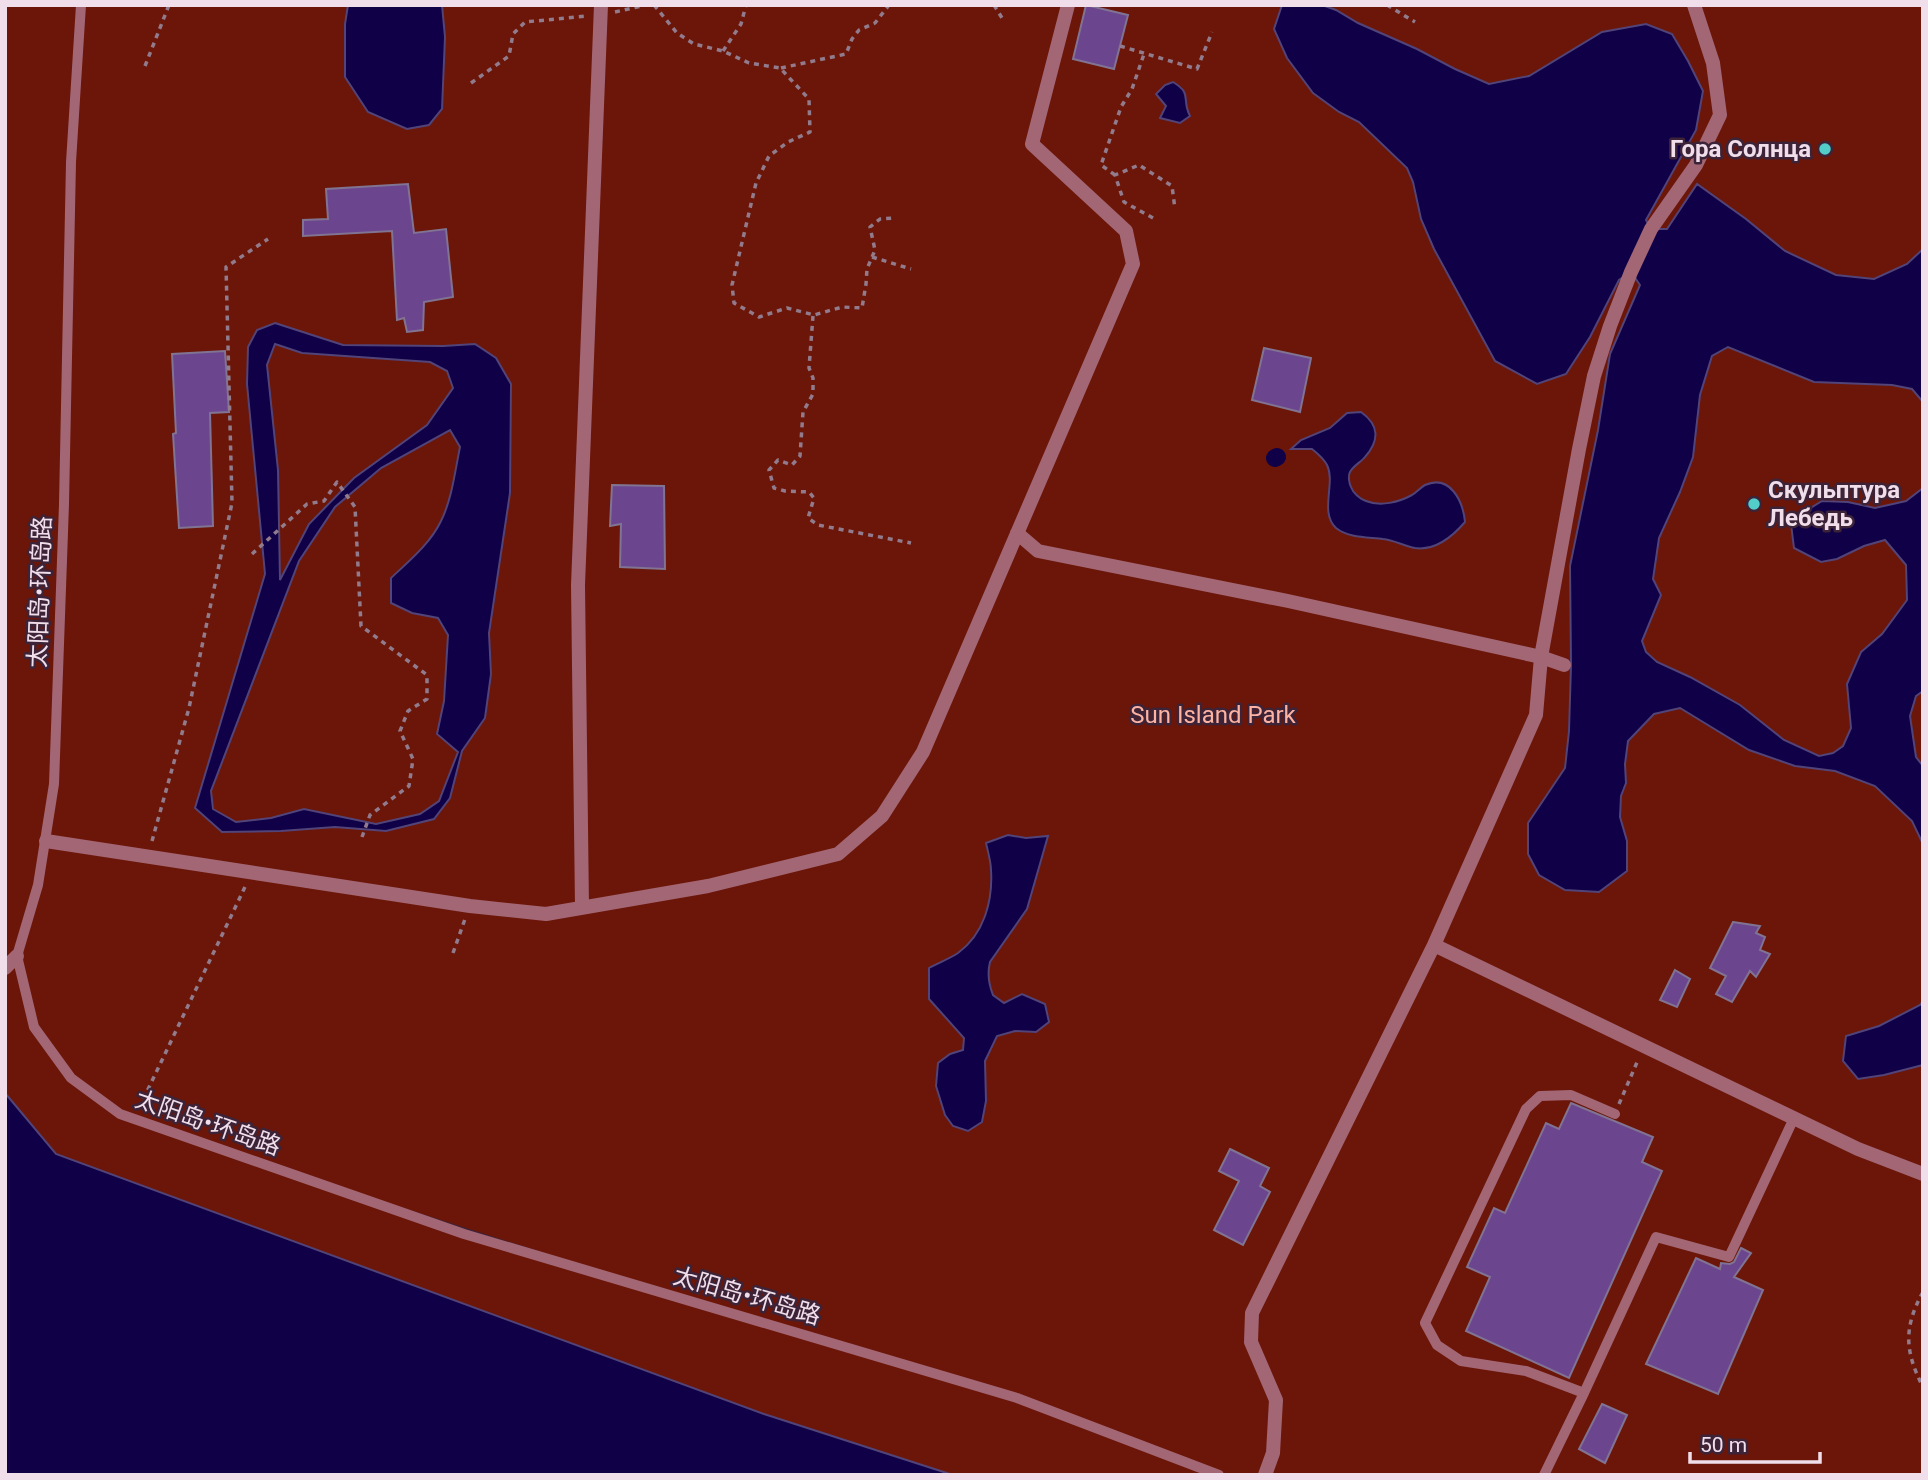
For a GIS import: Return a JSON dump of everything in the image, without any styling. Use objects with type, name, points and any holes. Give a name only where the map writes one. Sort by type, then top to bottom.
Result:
[{"type":"street","points":[[46,841],[470,906],[546,914],[737,880],[838,854],[881,816],[923,752],[1133,264],[1126,231],[1032,144],[1068,5]]},
{"type":"street","points":[[1265,1475],[1273,1453],[1276,1399],[1251,1342],[1252,1312],[1434,945],[1536,715],[1541,657],[1594,376],[1631,272],[1651,229],[1696,165],[1720,114],[1713,63],[1694,5]]},
{"type":"street","points":[[582,907],[578,585],[601,10]]},
{"type":"street","points":[[1017,533],[1038,551],[1288,601],[1541,657],[1564,665]]},
{"type":"street","points":[[1434,945],[1858,1149],[1923,1174]]},
{"type":"street","points":[[5,968],[17,956]]},
{"type":"lane","name":"太阳岛•环岛路","points":[[81,5],[71,162],[64,504],[54,784],[38,885],[17,956],[34,1027],[71,1078],[120,1114],[464,1234],[1017,1398],[1219,1475]]},
{"type":"lane","points":[[1584,1393],[1525,1371],[1461,1361],[1437,1345],[1425,1323],[1526,1109],[1540,1096],[1571,1095],[1615,1114]]},
{"type":"lane","points":[[1544,1475],[1656,1237],[1729,1257],[1794,1118]]},
{"type":"path","points":[[145,66],[169,5]]},
{"type":"path","points":[[471,83],[509,57],[513,34],[525,22],[646,5]]},
{"type":"path","points":[[654,5],[677,33],[694,44],[723,51],[749,63],[780,68],[846,54],[859,30],[875,23],[889,5]]},
{"type":"path","points":[[723,51],[741,24],[746,5]]},
{"type":"path","points":[[994,5],[1002,18]]},
{"type":"path","points":[[1387,5],[1415,22]]},
{"type":"path","points":[[1120,46],[1197,69],[1212,32]]},
{"type":"path","points":[[1144,54],[1132,89],[1121,107],[1101,165],[1115,175],[1124,202],[1153,218]]},
{"type":"path","points":[[780,68],[809,99],[810,132],[788,142],[769,156],[756,183],[732,285],[734,303],[759,317],[787,308],[814,315],[842,307],[862,308],[867,269],[875,250],[870,227],[880,219],[894,218]]},
{"type":"path","points":[[1115,175],[1139,165],[1172,186],[1175,209]]},
{"type":"path","points":[[148,857],[188,708],[232,503],[226,267],[268,239]]},
{"type":"path","points":[[872,257],[911,268]]},
{"type":"path","points":[[814,315],[809,368],[813,378],[813,394],[803,412],[800,456],[792,465],[778,460],[769,470],[774,488],[809,492],[814,498],[808,518],[818,525],[911,543]]},
{"type":"path","points":[[252,554],[307,505],[324,500],[337,482],[355,508],[361,626],[427,675],[427,698],[408,711],[400,731],[413,760],[409,786],[370,815],[362,837]]},
{"type":"path","points":[[134,1119],[252,873]]},
{"type":"path","points":[[453,953],[470,906]]},
{"type":"path","points":[[1615,1114],[1644,1046]]},
{"type":"path","points":[[1923,1292],[1911,1320],[1908,1340],[1914,1369],[1923,1387]]},
{"type":"green space","name":"Sun Island Park","points":[[5,5],[1923,5],[1923,1475],[953,1475],[764,1414],[56,1154],[5,1093]],"holes":[[[275,1167],[730,1312],[464,1234]]]},
{"type":"shaded area","points":[[348,5],[442,5],[445,37],[442,109],[429,125],[407,129],[368,112],[345,77],[345,24]]},
{"type":"shaded area","points":[[1282,5],[1322,5],[1336,10],[1358,23],[1489,84],[1529,76],[1602,32],[1646,24],[1672,34],[1703,91],[1696,130],[1646,220],[1651,229],[1667,229],[1697,184],[1785,251],[1836,275],[1874,279],[1907,264],[1923,249],[1923,402],[1912,389],[1892,385],[1814,382],[1728,347],[1712,356],[1700,395],[1693,457],[1659,538],[1653,579],[1661,595],[1642,641],[1646,652],[1657,662],[1740,705],[1784,740],[1819,756],[1833,753],[1843,746],[1851,728],[1847,684],[1861,652],[1882,634],[1907,600],[1906,565],[1885,540],[1864,546],[1837,559],[1821,562],[1794,548],[1791,524],[1822,501],[1848,502],[1875,508],[1906,501],[1923,488],[1923,691],[1916,696],[1910,716],[1916,757],[1923,766],[1923,844],[1912,821],[1875,786],[1835,771],[1795,766],[1749,750],[1680,708],[1654,714],[1628,741],[1626,783],[1621,796],[1620,817],[1627,841],[1627,871],[1599,892],[1565,890],[1539,875],[1528,854],[1528,823],[1565,768],[1571,665],[1570,566],[1598,430],[1610,354],[1640,285],[1631,272],[1619,280],[1590,337],[1566,374],[1537,384],[1495,361],[1434,249],[1421,219],[1407,168],[1359,122],[1339,112],[1313,93],[1287,58],[1274,29]]},
{"type":"shaded area","points":[[1173,82],[1185,94],[1190,116],[1180,123],[1160,118],[1166,106],[1156,94],[1165,85]]},
{"type":"shaded area","points":[[275,323],[343,345],[475,344],[496,358],[511,384],[510,493],[489,633],[491,674],[485,718],[462,751],[450,798],[434,819],[386,831],[335,827],[222,832],[195,808],[265,574],[247,384],[248,347],[257,330]],"holes":[[[275,344],[302,353],[430,362],[447,371],[453,388],[427,425],[354,478],[309,524],[280,580],[278,470],[267,365]],[[450,430],[460,447],[445,512],[425,545],[391,578],[391,603],[412,613],[438,618],[448,635],[444,701],[437,734],[458,752],[439,801],[420,814],[376,824],[304,809],[271,818],[236,822],[213,809],[211,791],[299,561],[335,507],[381,468]]]},
{"type":"shaded area","points":[[1361,412],[1374,427],[1375,439],[1370,451],[1350,472],[1349,482],[1353,491],[1366,501],[1384,504],[1407,498],[1425,485],[1442,483],[1448,486],[1458,498],[1465,522],[1437,545],[1415,548],[1387,540],[1346,534],[1331,521],[1327,465],[1312,449],[1291,449],[1301,440],[1330,428],[1347,413]]},
{"type":"shaded area","points":[[1008,835],[1026,838],[1048,836],[1027,909],[990,962],[990,983],[993,995],[1004,1003],[1022,994],[1045,1004],[1049,1022],[1036,1032],[1015,1031],[997,1036],[985,1061],[986,1101],[982,1122],[968,1131],[953,1126],[945,1115],[936,1086],[938,1063],[950,1054],[963,1050],[964,1038],[929,999],[929,968],[958,953],[980,927],[988,905],[991,882],[986,843]]},
{"type":"shaded area","points":[[1923,1001],[1923,1065],[1858,1079],[1843,1061],[1846,1036],[1879,1026]]},
{"type":"shaded area","points":[[5,1093],[56,1154],[764,1414],[953,1475],[5,1475]]},
{"type":"building","points":[[1086,5],[1128,15],[1114,69],[1073,59]]},
{"type":"building","points":[[408,184],[414,233],[446,229],[453,297],[424,302],[423,330],[407,332],[404,318],[397,320],[392,231],[303,236],[303,220],[328,219],[326,189]]},
{"type":"building","points":[[1264,348],[1311,358],[1300,412],[1252,400]]},
{"type":"building","points":[[225,351],[229,412],[210,413],[213,526],[179,528],[173,434],[176,433],[172,354]]},
{"type":"building","points":[[612,485],[664,486],[665,569],[620,567],[621,524],[610,526]]},
{"type":"building","points":[[1733,922],[1760,926],[1756,933],[1765,937],[1760,950],[1770,954],[1756,977],[1750,971],[1732,1002],[1716,994],[1726,976],[1710,968]]},
{"type":"building","points":[[1675,970],[1690,979],[1677,1007],[1660,1000]]},
{"type":"building","points":[[1571,1103],[1653,1137],[1642,1162],[1662,1171],[1569,1378],[1466,1331],[1490,1277],[1467,1267],[1494,1208],[1505,1213],[1546,1123],[1559,1129]]},
{"type":"building","points":[[1230,1149],[1269,1168],[1260,1186],[1270,1192],[1243,1245],[1214,1230],[1239,1181],[1219,1171]]},
{"type":"building","points":[[1741,1248],[1751,1253],[1734,1277],[1763,1290],[1718,1394],[1646,1364],[1696,1258],[1720,1269],[1721,1263],[1734,1262]]},
{"type":"building","points":[[1602,1404],[1627,1415],[1605,1463],[1579,1449]]},
{"type":"place","name":"Гора Солнца","points":[[1825,149]]},
{"type":"place","name":"Скульптура Лебедь","points":[[1754,504]]}]
